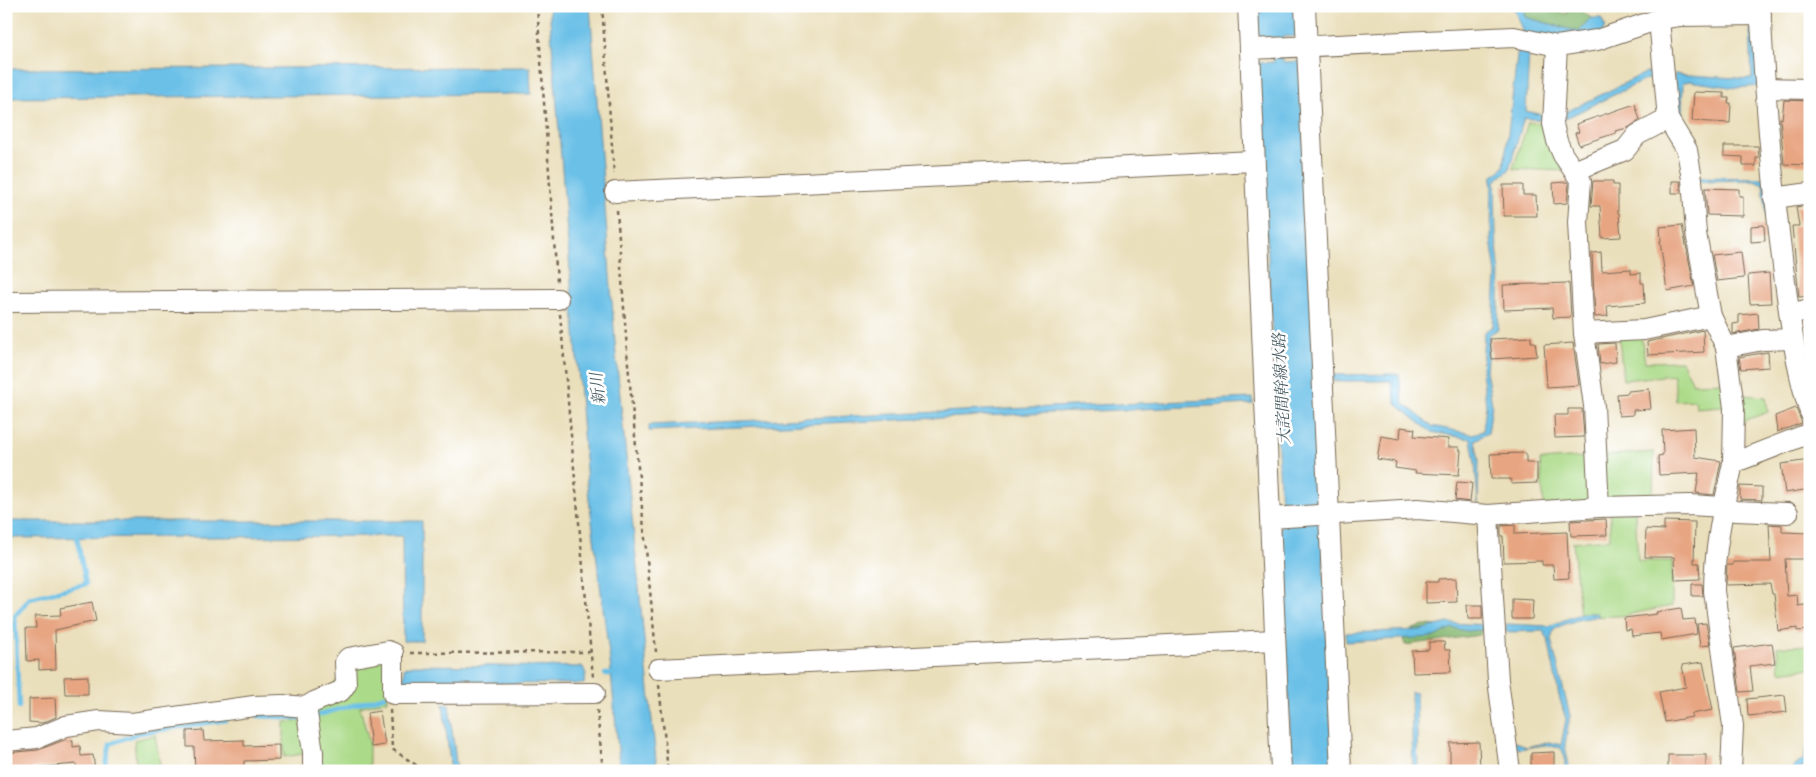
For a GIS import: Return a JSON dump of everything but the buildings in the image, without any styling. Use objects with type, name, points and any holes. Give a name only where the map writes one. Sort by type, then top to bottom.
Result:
[{"type":"street","points":[[1248,6],[1259,48],[1254,161],[1281,771]]},
{"type":"street","points":[[1305,6],[1298,47],[1310,515],[1341,771]]},
{"type":"street","points":[[1259,48],[1514,37],[1557,46],[1597,40],[1659,19],[1760,10],[1774,198],[1793,339],[1803,392],[1810,412]]},
{"type":"street","points":[[1659,19],[1668,119],[1687,150],[1692,179],[1696,233],[1711,316],[1726,347],[1734,408],[1733,463],[1723,507],[1714,574],[1714,591],[1733,726],[1731,771]]},
{"type":"street","points":[[1557,46],[1554,117],[1563,154],[1581,181],[1578,222],[1584,333],[1594,406],[1599,507]]},
{"type":"street","points":[[1766,88],[1810,89]]},
{"type":"street","points":[[1574,171],[1625,150],[1638,135],[1668,119]]},
{"type":"street","points":[[615,192],[1254,161]]},
{"type":"street","points":[[1774,198],[1810,193]]},
{"type":"street","points":[[6,302],[558,299]]},
{"type":"street","points":[[1790,314],[1810,309]]},
{"type":"street","points":[[1584,333],[1644,330],[1711,316]]},
{"type":"street","points":[[1726,347],[1763,340],[1793,339]]},
{"type":"street","points":[[1733,463],[1810,432]]},
{"type":"street","points":[[1270,518],[1418,509],[1488,515],[1599,507],[1690,504],[1723,507],[1735,511],[1788,513]]},
{"type":"street","points":[[1488,515],[1498,680],[1510,771]]},
{"type":"street","points":[[658,669],[1275,640]]},
{"type":"street","points":[[6,741],[37,738],[66,726],[99,721],[132,723],[254,706],[282,705],[306,707],[341,691],[346,684],[345,662],[348,658],[388,651],[393,653],[393,694],[595,693]]},
{"type":"street","points":[[306,707],[313,752],[313,771]]},
{"type":"path","points":[[537,6],[558,299],[603,771]]},
{"type":"path","points":[[602,6],[629,374],[668,771]]},
{"type":"path","points":[[393,653],[591,652]]},
{"type":"path","points":[[393,694],[390,714],[392,749],[416,764],[418,771]]},
{"type":"green space","points":[[1522,6],[1540,6],[1567,14],[1566,6],[1576,6],[1591,18],[1579,32],[1525,17]]},
{"type":"green space","points":[[1528,122],[1549,125],[1567,171],[1513,169]]},
{"type":"green space","points":[[1641,334],[1645,362],[1682,361],[1693,383],[1726,382],[1731,394],[1766,397],[1768,412],[1736,424],[1737,405],[1696,408],[1695,400],[1676,401],[1674,375],[1623,380],[1619,338]]},
{"type":"green space","points":[[1654,452],[1653,499],[1544,506],[1540,460]]},
{"type":"green space","points":[[1635,511],[1638,561],[1672,561],[1672,606],[1620,616],[1580,617],[1573,542],[1610,539],[1610,512]]},
{"type":"green space","points":[[1423,625],[1482,628],[1480,635],[1405,645],[1402,634]]},
{"type":"green space","points":[[1810,645],[1810,668],[1780,672],[1777,647]]},
{"type":"green space","points":[[387,657],[388,700],[360,707],[369,742],[369,771],[316,771],[316,752],[284,757],[284,722],[312,720],[315,707],[352,662]]},
{"type":"green space","points":[[155,735],[161,771],[137,771],[134,740]]},
{"type":"water","name":"新川","points":[[549,6],[590,6],[616,355],[657,771],[620,771],[610,662],[587,483]]},
{"type":"water","name":"大詫間幹線水路","points":[[1256,6],[1298,6],[1299,36],[1282,37],[1283,62],[1300,61],[1333,771],[1292,771],[1280,527],[1295,507],[1281,507],[1258,63],[1274,62],[1273,37],[1257,38]]},
{"type":"water","points":[[1513,6],[1522,6],[1525,17],[1579,32],[1591,18],[1601,18],[1605,26],[1602,33],[1524,46],[1529,52],[1526,111],[1543,115],[1562,114],[1645,73],[1659,73],[1659,77],[1647,79],[1562,120],[1546,121],[1524,118],[1509,170],[1495,181],[1496,237],[1500,273],[1498,329],[1489,335],[1486,371],[1492,404],[1488,433],[1475,440],[1479,460],[1478,504],[1471,439],[1431,432],[1396,404],[1391,381],[1332,381],[1332,375],[1399,374],[1403,403],[1432,426],[1472,434],[1483,431],[1486,405],[1482,371],[1484,332],[1493,326],[1496,274],[1491,239],[1492,177],[1504,167],[1518,48],[1522,30]]},
{"type":"water","points":[[1750,26],[1756,29],[1760,86],[1736,88],[1689,81],[1683,83],[1682,111],[1687,133],[1676,115],[1674,74],[1752,79]]},
{"type":"water","points":[[530,67],[531,94],[6,98],[6,69]]},
{"type":"water","points":[[1698,177],[1765,178],[1774,271],[1769,244],[1763,184],[1754,180],[1699,181]]},
{"type":"water","points":[[1253,398],[1253,404],[649,431],[649,425]]},
{"type":"water","points":[[6,521],[422,521],[422,641],[403,641],[402,536],[6,538]]},
{"type":"water","points":[[1582,613],[1597,613],[1599,616],[1577,620],[1555,628],[1551,639],[1570,716],[1565,745],[1570,771],[1565,771],[1565,757],[1561,748],[1544,745],[1519,749],[1513,744],[1514,741],[1526,747],[1549,742],[1561,745],[1566,719],[1559,696],[1548,639],[1543,631],[1506,632],[1506,624],[1549,626]]},
{"type":"water","points":[[1448,623],[1487,625],[1490,629],[1467,631],[1452,628],[1434,637],[1346,642],[1346,633],[1419,630]]},
{"type":"water","points":[[414,665],[583,667],[586,674],[584,684],[404,683],[404,668]]},
{"type":"water","points":[[1411,692],[1416,693],[1418,771],[1413,771]]},
{"type":"water","points":[[443,704],[449,705],[457,771],[451,771]]},
{"type":"water","points":[[1810,734],[1810,762],[1798,771],[1789,771],[1804,759]]},
{"type":"waterway","points":[[19,707],[15,616],[30,598],[86,584],[77,538]]},
{"type":"waterway","points":[[605,674],[616,674]]},
{"type":"waterway","points":[[315,716],[385,696]]},
{"type":"waterway","points":[[258,716],[299,718]]},
{"type":"waterway","points":[[105,771],[110,744],[139,733],[226,720]]}]
